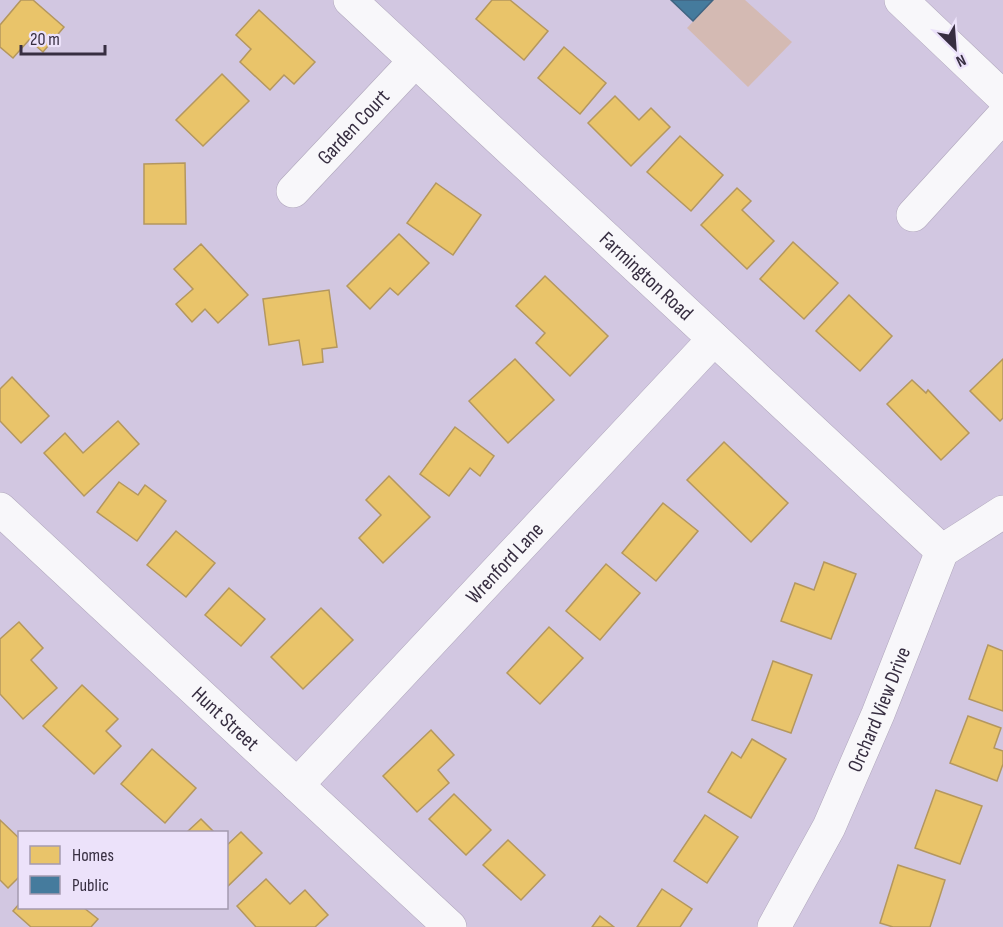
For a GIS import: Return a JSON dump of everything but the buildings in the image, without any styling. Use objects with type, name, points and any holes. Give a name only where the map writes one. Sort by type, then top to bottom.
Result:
[{"type":"street","name":"Farmington Road","points":[[350,0],[942,551]]},
{"type":"street","points":[[901,0],[1003,97]]},
{"type":"street","name":"Garden Court","points":[[293,191],[414,62]]},
{"type":"street","points":[[913,215],[1003,116]]},
{"type":"street","name":"Wrenford Lane","points":[[297,785],[714,339]]},
{"type":"street","name":"Hunt Street","points":[[0,509],[450,927]]},
{"type":"street","points":[[942,551],[1003,512]]},
{"type":"street","name":"Orchard View Drive","points":[[774,927],[829,827],[878,714],[942,551]]},
{"type":"shaded area","points":[[713,0],[745,0],[792,42],[748,87],[687,28]]}]
